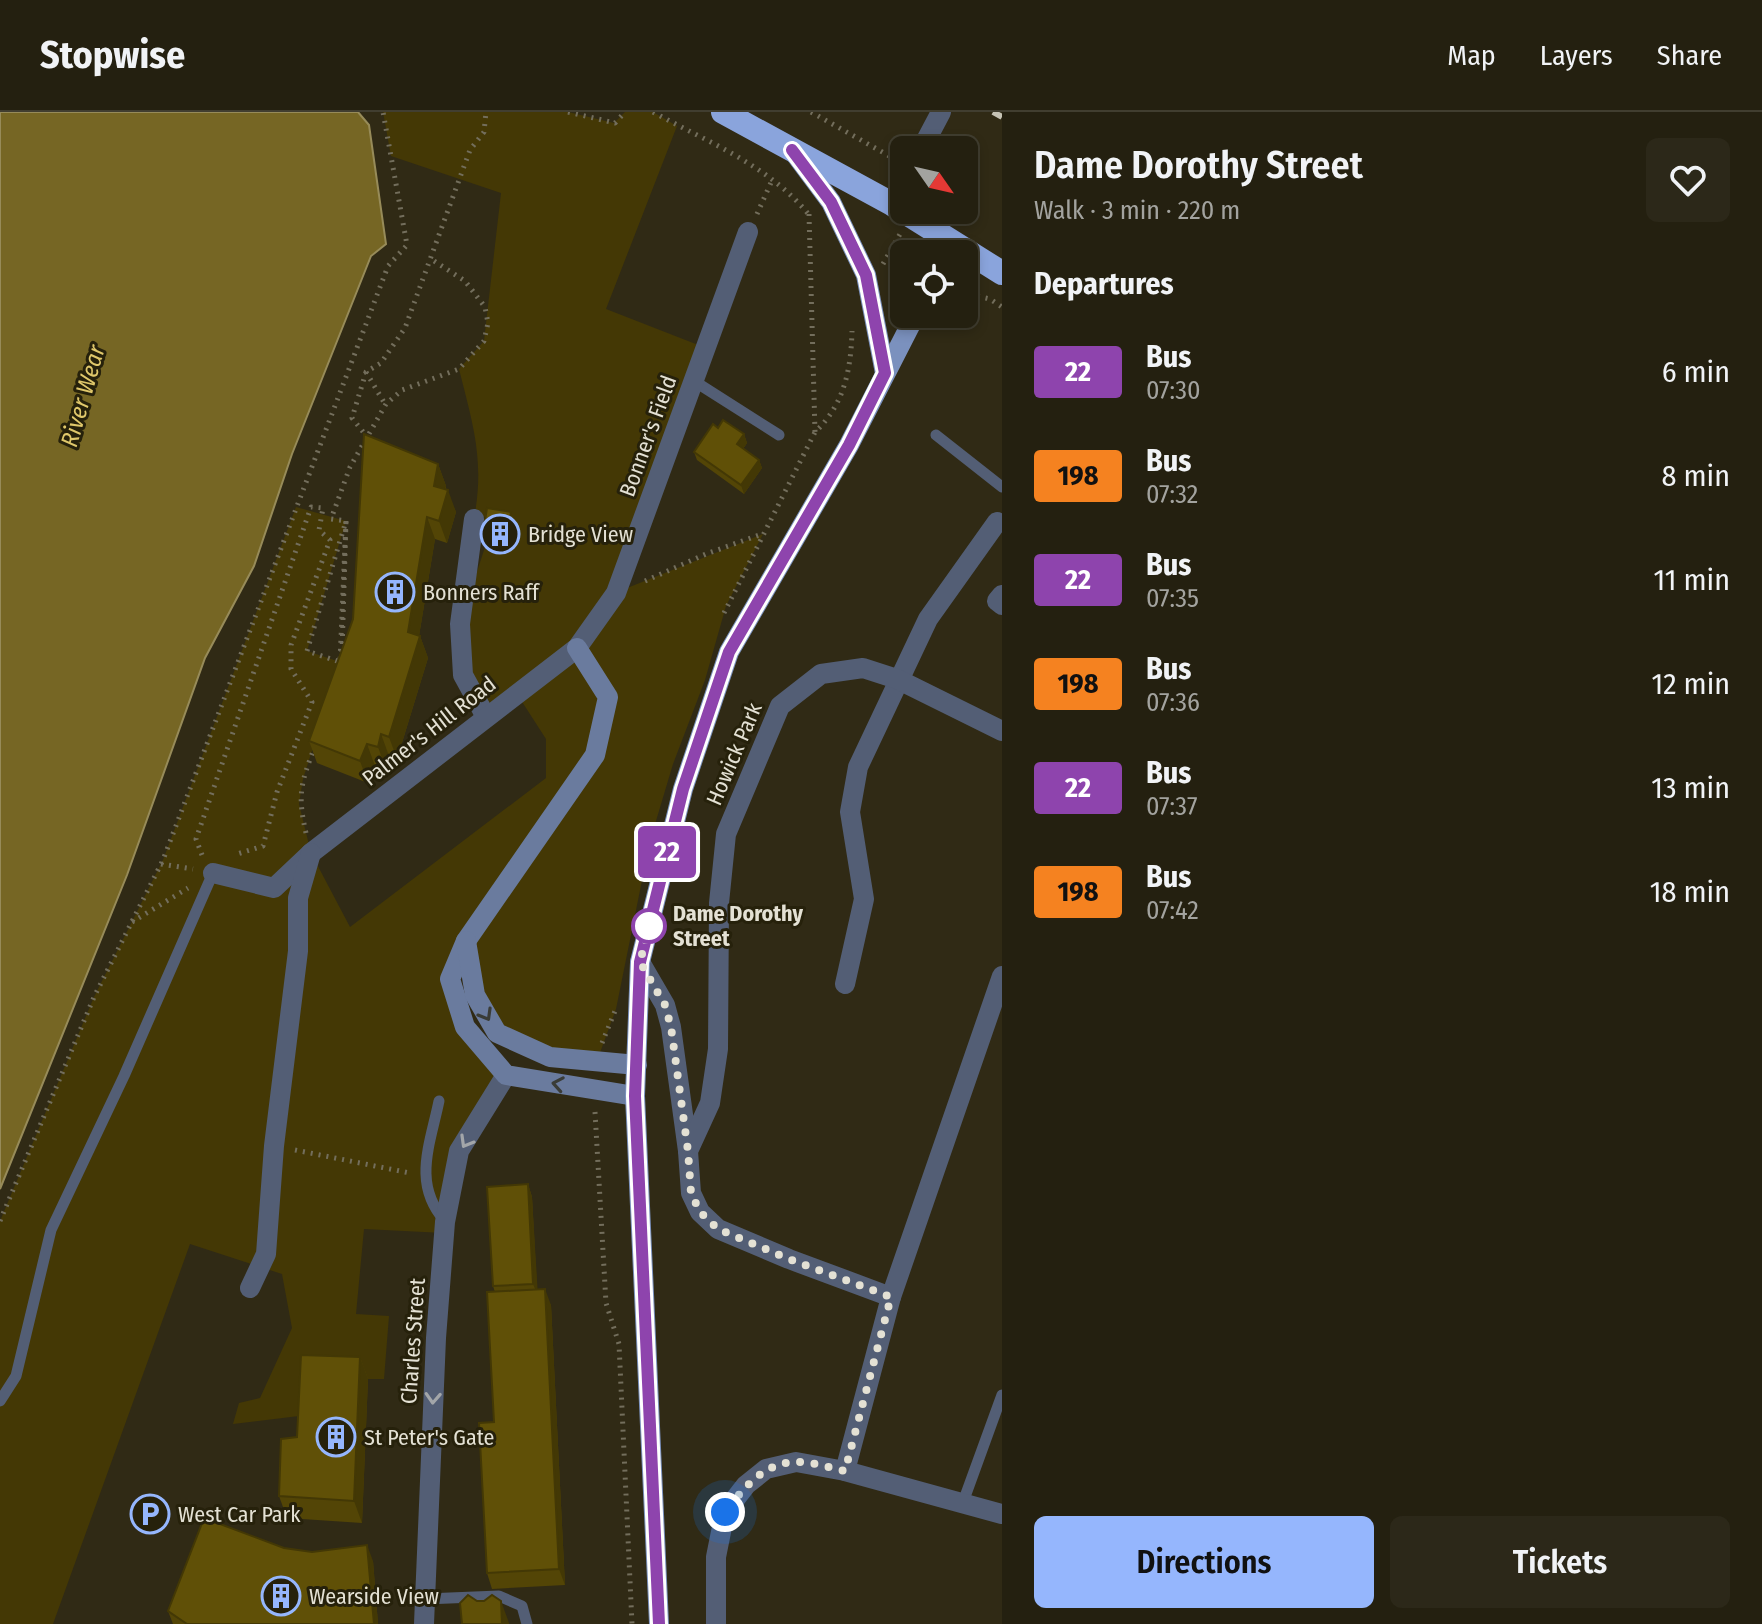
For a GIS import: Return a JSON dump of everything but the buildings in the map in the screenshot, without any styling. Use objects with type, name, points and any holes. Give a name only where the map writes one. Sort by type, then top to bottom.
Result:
[{"type":"highway","points":[[723,112],[890,203]]},
{"type":"highway","points":[[918,224],[938,240]]},
{"type":"highway","points":[[978,261],[1002,273]]},
{"type":"main road","points":[[792,150],[831,202],[866,275],[885,373]]},
{"type":"main road","points":[[659,1624],[635,1096],[640,962],[683,789],[729,652],[849,445],[909,328]]},
{"type":"street","points":[[928,136],[941,112]]},
{"type":"street","name":"Bonner's Field","points":[[577,648],[616,593],[748,232]]},
{"type":"street","points":[[474,519],[460,624],[463,675],[486,717]]},
{"type":"street","points":[[845,984],[864,899],[850,812],[858,767],[928,619],[997,522]]},
{"type":"street","points":[[1002,595],[997,601],[1002,605]]},
{"type":"street","points":[[577,648],[608,697],[595,755],[466,941],[450,979],[465,1027],[506,1075],[635,1096]]},
{"type":"street","name":"Palmer's Hill Road","points":[[213,873],[274,888],[311,853],[577,648]]},
{"type":"street","name":"Howick Park","points":[[891,1297],[718,1229],[700,1212],[691,1193],[688,1151],[710,1103],[718,1049],[719,903],[726,834],[780,706],[821,674],[863,668],[897,679],[1002,731]]},
{"type":"street","points":[[250,1288],[266,1254],[274,1146],[298,951],[298,898],[311,853]]},
{"type":"street","points":[[466,941],[475,995],[497,1033],[550,1057],[637,1065]]},
{"type":"street","points":[[640,962],[665,1005],[671,1027],[688,1151]]},
{"type":"street","points":[[845,1471],[891,1297],[997,1010],[1002,976]]},
{"type":"street","name":"Charles Street","points":[[424,1624],[436,1338],[445,1222],[459,1151],[506,1075]]},
{"type":"street","points":[[716,1624],[716,1557],[725,1512],[746,1485],[766,1469],[796,1462],[845,1471],[1002,1514]]},
{"type":"lane","points":[[694,381],[779,435]]},
{"type":"lane","points":[[936,435],[1002,487]]},
{"type":"lane","points":[[0,1401],[16,1376],[51,1230],[124,1076],[213,873]]},
{"type":"lane","points":[[439,1101],[424,1175],[433,1207],[445,1222]]},
{"type":"lane","points":[[962,1505],[1002,1395]]},
{"type":"lane","points":[[425,1599],[499,1596],[522,1606],[527,1624]]},
{"type":"path","points":[[0,1221],[94,997],[161,864],[388,266],[407,245],[383,112]]},
{"type":"path","points":[[368,439],[352,418],[366,372],[381,363],[405,328],[470,150],[484,132],[486,112]]},
{"type":"path","points":[[568,112],[615,123],[625,112]]},
{"type":"path","points":[[653,112],[752,163],[773,178],[748,232]]},
{"type":"path","points":[[811,112],[890,156]]},
{"type":"path","points":[[808,213],[815,432],[828,420],[841,397],[851,365],[850,319]]},
{"type":"path","points":[[346,521],[331,519],[350,467],[386,404],[402,390],[459,369],[484,341],[488,323],[485,307],[465,281],[431,259]]},
{"type":"path","points":[[978,296],[1002,307]]},
{"type":"path","points":[[366,372],[386,404]]},
{"type":"path","points":[[132,922],[213,873],[231,856],[263,846],[277,792],[312,702],[291,669],[291,645],[330,540],[319,530],[323,508],[311,507],[196,839],[213,873]]},
{"type":"path","points":[[339,671],[344,638],[346,521]]},
{"type":"path","points":[[340,662],[307,651],[346,521]]},
{"type":"path","points":[[616,593],[706,554],[763,534]]},
{"type":"path","points":[[311,853],[299,804],[303,779],[319,735]]},
{"type":"path","points":[[161,864],[213,873]]},
{"type":"path","points":[[596,1126],[606,1303],[619,1344],[632,1624]]},
{"type":"path","points":[[274,1146],[424,1175]]},
{"type":"shaded area","points":[[383,112],[568,112],[614,123],[625,112],[653,112],[677,126],[606,309],[706,348],[617,592],[763,534],[726,606],[705,680],[673,764],[650,841],[616,1009],[597,1061],[497,1033],[466,943],[450,979],[465,1027],[506,1075],[459,1151],[444,1233],[364,1229],[356,1314],[389,1316],[384,1379],[368,1379],[307,1415],[233,1424],[239,1403],[260,1398],[292,1328],[282,1274],[190,1244],[53,1624],[0,1624],[0,1221],[94,997],[163,860],[296,507],[346,521],[307,651],[340,662],[303,779],[299,804],[311,853],[350,927],[546,778],[546,739],[517,694],[486,717],[463,675],[460,624],[485,547],[509,551],[490,516],[474,519],[478,460],[459,369],[484,341],[501,193],[391,156]]},
{"type":"water","name":"River Wear","points":[[0,112],[358,112],[369,125],[386,244],[371,256],[292,454],[254,566],[205,658],[127,875],[0,1189]]},
{"type":"railway","points":[[993,112],[1002,117]]},
{"type":"bus line","name":"22","points":[[659,1624],[635,1096],[640,962],[683,789],[729,652],[849,445],[885,373],[866,275],[831,202],[792,150]]},
{"type":"place","name":"Bridge View","points":[[500,534]]},
{"type":"place","name":"Bonners Raff","points":[[395,592]]},
{"type":"place","name":"Dame Dorothy Street","points":[[649,926]]},
{"type":"place","name":"St Peter's Gate","points":[[336,1437]]},
{"type":"place","name":"West Car Park","points":[[150,1514]]},
{"type":"place","name":"Wearside View","points":[[281,1596]]},
{"type":"route","points":[[649,926],[640,962],[665,1005],[671,1027],[691,1193],[700,1212],[718,1229],[891,1297],[845,1471],[796,1462],[766,1469],[746,1485],[725,1512]]}]
